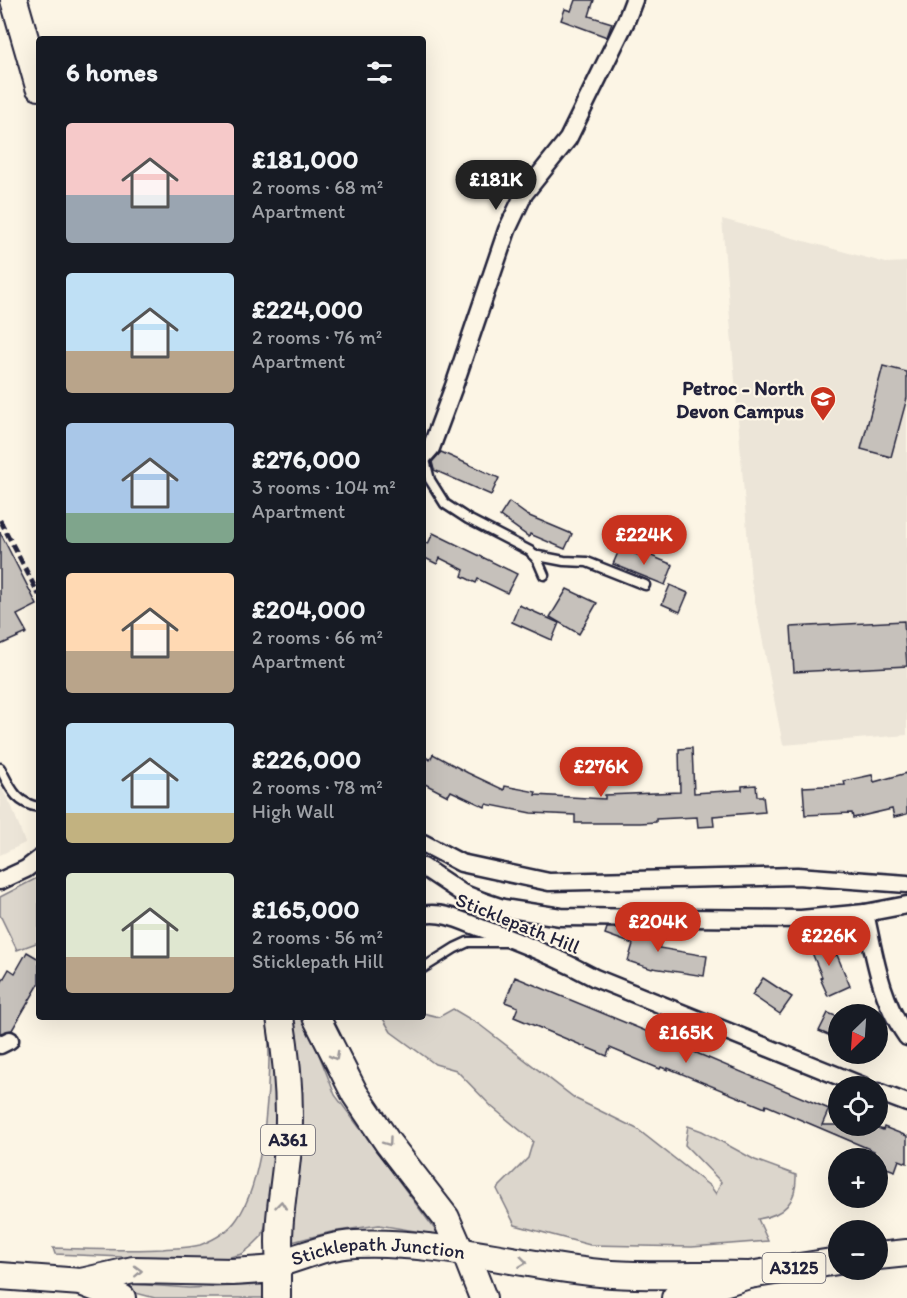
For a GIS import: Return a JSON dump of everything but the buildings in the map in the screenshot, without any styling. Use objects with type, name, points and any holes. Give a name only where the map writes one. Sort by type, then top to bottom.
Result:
[{"type":"main road","points":[[14,0],[36,77]]},
{"type":"main road","name":"A361","points":[[278,1266],[277,1238],[288,1145],[288,1098],[280,1020]]},
{"type":"main road","points":[[318,1020],[355,1094],[388,1143],[446,1218],[463,1251]]},
{"type":"main road","name":"Sticklepath Junction","points":[[277,1298],[278,1266],[327,1248],[353,1244],[463,1251],[483,1298]]},
{"type":"main road","name":"A3125","points":[[463,1251],[499,1259],[612,1274],[749,1275]]},
{"type":"main road","points":[[888,1255],[907,1253]]},
{"type":"main road","name":"A3125","points":[[675,1298],[749,1275],[828,1263]]},
{"type":"main road","points":[[81,1282],[133,1270],[232,1272],[278,1266]]},
{"type":"main road","points":[[0,1276],[81,1282],[122,1298]]},
{"type":"street","points":[[426,453],[431,448],[446,407],[507,230],[524,194],[568,140],[634,0]]},
{"type":"street","points":[[426,845],[460,863],[549,882],[797,876],[907,884]]},
{"type":"street","points":[[0,881],[26,869],[36,861]]},
{"type":"street","points":[[426,869],[462,892],[482,901],[503,908],[561,917],[801,919],[865,913],[907,905]]},
{"type":"street","name":"Sticklepath Hill","points":[[426,914],[433,913],[453,918],[519,942],[559,959],[594,978],[838,1076]]},
{"type":"street","points":[[865,913],[885,1000],[891,1014],[907,1037]]},
{"type":"street","points":[[888,1096],[907,1103]]},
{"type":"lane","points":[[426,466],[430,480],[445,504],[468,519],[522,546],[533,555],[544,575]]},
{"type":"lane","points":[[533,555],[564,561],[587,562],[645,585]]},
{"type":"lane","points":[[0,768],[14,795],[28,806],[36,807]]},
{"type":"lane","points":[[426,966],[468,942],[519,942]]},
{"type":"shaded area","name":"Petroc - North Devon Campus","points":[[722,219],[886,263],[907,262],[907,735],[783,745],[751,581]]},
{"type":"shaded area","points":[[0,785],[12,807],[25,843],[0,855]]},
{"type":"shaded area","points":[[36,879],[36,943],[17,950],[0,915],[0,897]]},
{"type":"shaded area","points":[[453,1009],[480,1025],[576,1099],[637,1129],[711,1187],[716,1194],[721,1182],[685,1145],[688,1126],[702,1131],[755,1160],[796,1175],[794,1193],[787,1206],[775,1214],[758,1219],[768,1241],[692,1247],[590,1245],[515,1225],[497,1189],[528,1158],[533,1141],[492,1107],[456,1070],[435,1064],[391,1032],[384,1020],[426,1020],[426,1014],[439,1017]]},
{"type":"shaded area","points":[[267,1020],[272,1020],[280,1122],[272,1205],[262,1236],[242,1254],[214,1261],[55,1254],[53,1248],[135,1250],[195,1246],[215,1238],[234,1223],[247,1201],[261,1150],[268,1092]]},
{"type":"shaded area","points":[[290,1020],[305,1020],[335,1095],[439,1235],[379,1225],[331,1232],[288,1243]]},
{"type":"shaded area","points":[[128,1285],[189,1288],[264,1285],[264,1298],[155,1298],[128,1291]]},
{"type":"railway","points":[[0,520],[36,589]]},
{"type":"place","name":"Petroc - North Devon Campus","points":[[823,422]]}]
